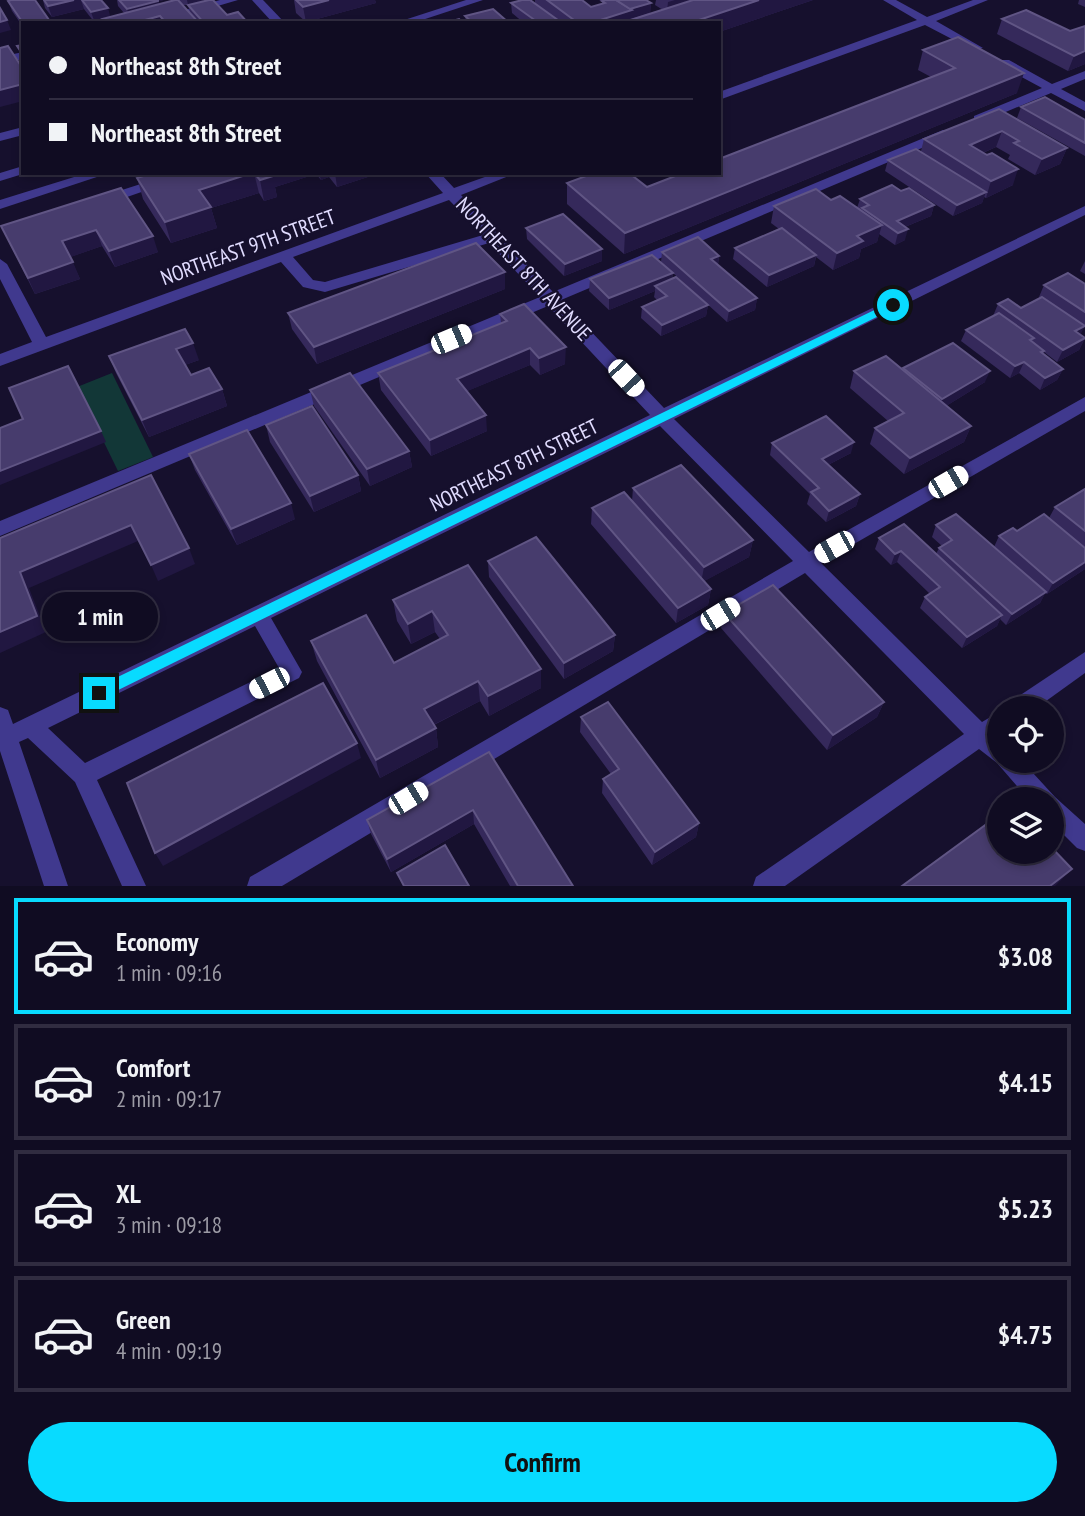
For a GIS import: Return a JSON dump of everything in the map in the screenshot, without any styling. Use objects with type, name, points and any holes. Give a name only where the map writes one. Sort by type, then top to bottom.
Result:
[{"type":"street","points":[[154,21],[233,0]]},
{"type":"street","points":[[257,0],[278,21]]},
{"type":"street","points":[[407,21],[478,0]]},
{"type":"street","points":[[888,0],[1085,107]]},
{"type":"street","points":[[721,95],[983,0]]},
{"type":"street","points":[[0,61],[21,56]]},
{"type":"street","points":[[0,529],[1085,75]]},
{"type":"street","points":[[0,137],[21,132]]},
{"type":"street","points":[[0,177],[21,171]]},
{"type":"street","points":[[0,205],[96,175]]},
{"type":"street","points":[[88,205],[182,175]]},
{"type":"street","name":"NORTHEAST 8TH AVENUE","points":[[434,175],[663,418],[807,562],[987,726]]},
{"type":"street","name":"NORTHEAST 9TH STREET","points":[[0,360],[504,175]]},
{"type":"street","name":"NORTHEAST 8TH STREET","points":[[2,732],[31,726],[1085,210]]},
{"type":"street","points":[[284,256],[308,284],[325,287],[493,237]]},
{"type":"street","points":[[0,264],[41,344]]},
{"type":"street","points":[[259,886],[807,562],[1085,403]]},
{"type":"street","points":[[83,775],[292,672],[259,615]]},
{"type":"street","points":[[1036,696],[1085,661]]},
{"type":"street","points":[[31,726],[83,775],[134,886]]},
{"type":"street","points":[[765,886],[987,731]]},
{"type":"street","points":[[2,732],[56,886]]},
{"type":"street","points":[[1019,773],[1032,787]]},
{"type":"street","points":[[1064,819],[1085,840]]},
{"type":"green space","points":[[112,373],[153,457],[118,471],[77,387]]},
{"type":"building","points":[[35,0],[49,20],[22,21],[8,1]]},
{"type":"building","points":[[44,0],[74,0],[48,6]]},
{"type":"building","points":[[82,0],[101,0],[108,8],[91,12]]},
{"type":"building","points":[[119,0],[158,0],[158,1],[127,9]]},
{"type":"building","points":[[178,0],[197,21],[164,21],[160,16],[141,21],[102,19]]},
{"type":"building","points":[[213,0],[227,15],[238,12],[246,21],[202,21],[188,5]]},
{"type":"building","points":[[296,0],[329,0],[303,7]]},
{"type":"building","points":[[530,0],[559,21],[536,21],[511,3]]},
{"type":"building","points":[[547,0],[582,0],[591,7],[605,3],[602,1],[605,0],[616,0],[632,10],[597,21],[575,21]]},
{"type":"building","points":[[616,0],[646,0],[651,3],[630,9]]},
{"type":"building","points":[[693,0],[759,0],[696,21],[627,21]]},
{"type":"building","points":[[0,8],[7,20],[0,22]]},
{"type":"building","points":[[493,9],[507,21],[471,21],[465,16]]},
{"type":"building","points":[[1026,10],[1070,31],[1085,26],[1085,51],[1074,56],[1002,19]]},
{"type":"building","points":[[958,37],[1024,73],[625,233],[567,183],[589,175],[632,175],[647,187],[678,175],[721,175],[721,158],[955,68],[923,50]]},
{"type":"building","points":[[8,46],[21,66],[21,85],[0,90],[0,48]]},
{"type":"building","points":[[1045,97],[1085,120],[1085,143],[1021,107]]},
{"type":"building","points":[[999,109],[1067,148],[1042,159],[1014,143],[1019,141],[1002,131],[970,145],[987,155],[992,153],[1018,169],[991,181],[924,139]]},
{"type":"building","points":[[916,149],[986,192],[957,205],[888,160]]},
{"type":"building","points":[[147,175],[246,175],[199,190],[211,207],[165,222],[137,178]]},
{"type":"building","points":[[256,175],[273,176],[260,180]]},
{"type":"building","points":[[892,185],[901,191],[909,188],[934,205],[897,221],[908,229],[898,233],[862,208],[869,205],[860,199]]},
{"type":"building","points":[[121,188],[153,236],[109,251],[96,230],[62,241],[73,262],[28,278],[1,226]]},
{"type":"building","points":[[816,189],[831,200],[840,196],[882,225],[857,236],[863,241],[837,253],[774,206]]},
{"type":"building","points":[[563,214],[602,249],[565,264],[526,228]]},
{"type":"building","points":[[782,228],[816,255],[769,275],[735,248]]},
{"type":"building","points":[[698,237],[719,256],[711,259],[757,298],[729,311],[662,252]]},
{"type":"building","points":[[476,243],[505,272],[314,347],[288,313]]},
{"type":"building","points":[[652,255],[673,273],[609,298],[590,279]]},
{"type":"building","points":[[1068,273],[1085,284],[1085,312],[1044,285]]},
{"type":"building","points":[[676,277],[708,305],[662,325],[642,307],[667,296],[655,286]]},
{"type":"building","points":[[1042,297],[1085,326],[1075,331],[1085,338],[1063,350],[998,304],[1008,299],[1021,308]]},
{"type":"building","points":[[524,304],[566,347],[539,358],[530,348],[457,379],[486,415],[430,440],[378,373],[507,321],[500,314]]},
{"type":"building","points":[[999,313],[1034,338],[1030,340],[1063,369],[1045,378],[1024,362],[1015,366],[966,330]]},
{"type":"building","points":[[185,329],[193,343],[176,349],[191,375],[209,368],[222,389],[142,420],[109,356]]},
{"type":"building","points":[[953,343],[990,371],[942,399],[903,368]]},
{"type":"building","points":[[886,356],[971,426],[910,458],[875,428],[904,413],[854,371]]},
{"type":"building","points":[[68,366],[101,431],[0,471],[0,428],[23,419],[9,388]]},
{"type":"building","points":[[350,373],[409,451],[367,469],[310,390]]},
{"type":"building","points":[[312,406],[358,475],[310,496],[266,425]]},
{"type":"building","points":[[826,416],[854,442],[822,459],[860,494],[829,511],[811,492],[819,488],[772,443]]},
{"type":"building","points":[[247,430],[291,503],[231,529],[189,454]]},
{"type":"building","points":[[681,465],[753,540],[704,567],[633,488]]},
{"type":"building","points":[[151,475],[189,548],[151,565],[131,525],[20,572],[37,616],[0,632],[0,538]]},
{"type":"building","points":[[1085,489],[1085,531],[1055,507]]},
{"type":"building","points":[[624,492],[711,589],[678,608],[592,508]]},
{"type":"building","points":[[956,514],[1046,592],[1012,614],[939,548],[952,540],[936,525]]},
{"type":"building","points":[[1044,514],[1085,548],[1085,562],[1053,583],[999,536],[1013,528],[1017,531]]},
{"type":"building","points":[[904,524],[1002,615],[967,637],[925,597],[940,587],[901,551],[895,554],[879,538]]},
{"type":"building","points":[[536,537],[615,635],[564,663],[488,561]]},
{"type":"building","points":[[468,565],[541,669],[488,696],[478,681],[424,709],[436,728],[376,760],[311,641],[366,615],[394,663],[448,635],[432,611],[408,624],[393,600]]},
{"type":"building","points":[[773,585],[884,702],[833,735],[724,613]]},
{"type":"building","points":[[323,683],[357,743],[155,853],[127,783]]},
{"type":"building","points":[[608,702],[699,823],[655,852],[603,779],[619,769],[581,717]]},
{"type":"building","points":[[489,752],[573,886],[518,886],[473,810],[387,859],[367,820]]},
{"type":"building","points":[[987,824],[987,864],[1064,864],[1064,861],[1072,869],[1050,886],[902,886]]},
{"type":"building","points":[[445,845],[469,886],[404,886],[397,873]]},
{"type":"route","points":[[99,693],[893,305]]}]
